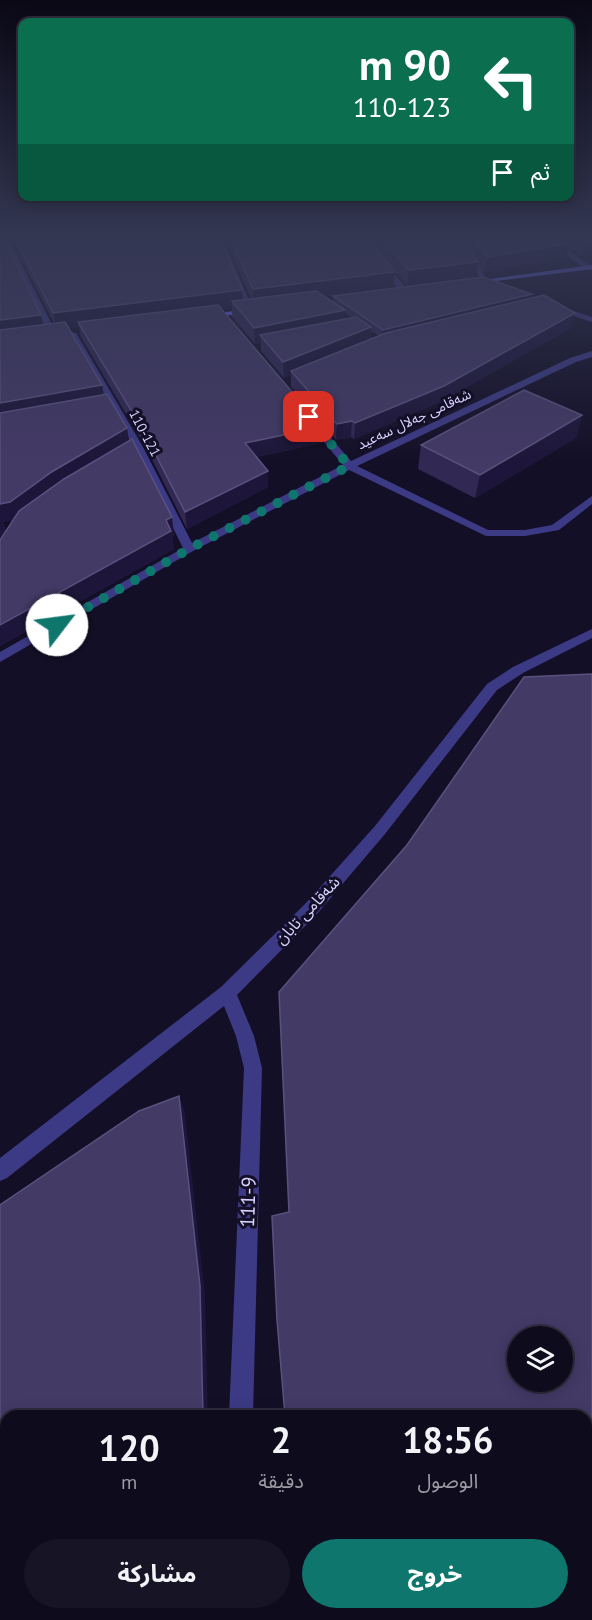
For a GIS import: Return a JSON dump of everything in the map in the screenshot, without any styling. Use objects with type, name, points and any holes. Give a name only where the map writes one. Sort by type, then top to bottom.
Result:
[{"type":"main road","points":[[199,317],[247,311]]},
{"type":"main road","points":[[42,337],[83,331]]},
{"type":"street","points":[[41,311],[53,335]]},
{"type":"street","points":[[566,311],[592,320]]},
{"type":"street","points":[[222,314],[229,322]]},
{"type":"street","name":"110-121","points":[[72,333],[114,406],[133,449],[189,549]]},
{"type":"street","name":"شەقامی جەلال سەعید","points":[[0,658],[189,549],[349,466],[573,360],[592,354]]},
{"type":"street","points":[[103,408],[114,406]]},
{"type":"street","points":[[304,412],[349,466],[486,533],[525,533],[555,528],[592,499]]},
{"type":"street","name":"شەقامی تابان","points":[[0,1171],[226,993],[311,909],[380,830],[492,687],[518,670],[592,633]]},
{"type":"street","name":"111-9","points":[[226,993],[245,1036],[253,1068],[241,1410]]},
{"type":"building","points":[[0,311],[39,311],[41,315],[0,320]]},
{"type":"building","points":[[52,311],[73,311],[53,313]]},
{"type":"building","points":[[172,311],[223,311],[322,427],[245,443],[268,471],[185,512],[143,430],[78,322]]},
{"type":"building","points":[[240,311],[342,311],[254,328]]},
{"type":"building","points":[[354,311],[463,311],[383,330]]},
{"type":"building","points":[[479,311],[571,311],[575,313],[444,386],[355,423],[352,421],[337,424],[291,371],[386,333]]},
{"type":"building","points":[[356,317],[371,327],[283,362],[260,335]]},
{"type":"building","points":[[65,322],[102,385],[0,403],[0,330]]},
{"type":"building","points":[[524,390],[582,415],[480,475],[421,445]]},
{"type":"building","points":[[107,394],[127,428],[53,471],[10,502],[0,504],[0,413]]},
{"type":"building","points":[[132,439],[172,517],[166,520],[171,531],[0,625],[0,540],[19,511],[64,479]]},
{"type":"building","points":[[592,674],[592,1410],[284,1410],[272,1216],[289,1212],[279,992],[407,845],[524,677]]},
{"type":"building","points":[[179,1096],[200,1286],[203,1410],[0,1410],[0,1205],[139,1111]]},
{"type":"route","points":[[57,625],[189,549],[349,466],[309,417]]}]
